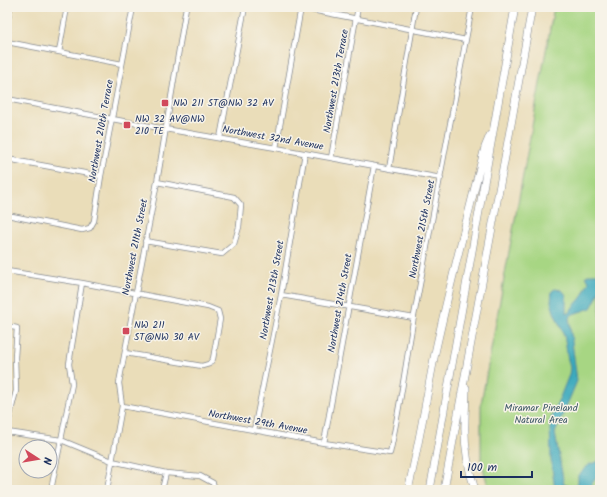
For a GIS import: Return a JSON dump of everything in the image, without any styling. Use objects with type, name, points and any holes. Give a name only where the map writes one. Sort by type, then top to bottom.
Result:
[{"type":"highway","points":[[430,490],[515,7]]},
{"type":"highway","points":[[444,490],[532,7]]},
{"type":"highway","points":[[408,490],[457,258],[485,147],[495,124]]},
{"type":"highway","points":[[466,370],[465,439],[467,458],[474,490]]},
{"type":"street","points":[[59,52],[67,7]]},
{"type":"street","name":"Northwest 210th Terrace","points":[[7,216],[82,230],[90,228],[94,221],[133,7]]},
{"type":"street","name":"Northwest 211th Street","points":[[107,490],[122,406],[120,383],[186,7]]},
{"type":"street","points":[[220,138],[245,7]]},
{"type":"street","points":[[276,148],[300,7],[466,40]]},
{"type":"street","name":"Northwest 213th Terrace","points":[[331,158],[358,7]]},
{"type":"street","points":[[389,169],[416,7]]},
{"type":"street","name":"Northwest 215th Street","points":[[390,454],[472,7]]},
{"type":"street","points":[[7,24],[9,9]]},
{"type":"street","points":[[7,42],[122,64]]},
{"type":"street","name":"Northwest 32nd Avenue","points":[[7,99],[165,129],[441,178]]},
{"type":"street","name":"Northwest 213th Street","points":[[254,430],[281,295],[305,153]]},
{"type":"street","points":[[7,159],[101,176]]},
{"type":"street","name":"Northwest 214th Street","points":[[324,443],[374,166]]},
{"type":"street","points":[[145,241],[222,254],[234,244],[239,227],[241,205],[234,198],[156,182]]},
{"type":"street","points":[[7,271],[136,293],[208,307],[218,311],[220,319],[213,359],[210,364],[202,366],[125,353]]},
{"type":"street","points":[[51,490],[72,384],[69,364],[82,283]]},
{"type":"street","points":[[281,295],[414,318]]},
{"type":"street","points":[[7,326],[17,328],[15,357],[16,391],[7,426]]},
{"type":"street","name":"Northwest 29th Avenue","points":[[122,406],[390,454]]},
{"type":"street","points":[[7,432],[61,440],[112,461],[166,473],[200,476],[213,483],[215,490]]},
{"type":"street","points":[[162,490],[166,473]]},
{"type":"green space","name":"Miramar Pineland Natural Area","points":[[554,7],[600,7],[600,490],[489,490],[481,460],[481,404]]},
{"type":"water","points":[[590,274],[598,274],[600,276],[600,289],[591,308],[573,314],[569,318],[577,381],[555,433],[564,485],[575,486],[578,483],[578,475],[590,464],[597,462],[600,459],[600,470],[587,490],[555,490],[551,460],[550,422],[569,375],[570,368],[564,335],[551,302],[552,291],[555,289],[562,290],[566,295],[566,313],[570,313],[572,308],[581,298],[589,282],[586,276]]},
{"type":"place","name":"NW 211 ST@NW 32 AV","points":[[165,103]]},
{"type":"place","name":"NW 32 AV@NW 210 TE","points":[[127,125]]},
{"type":"place","name":"NW 211 ST@NW 30 AV","points":[[126,331]]}]
